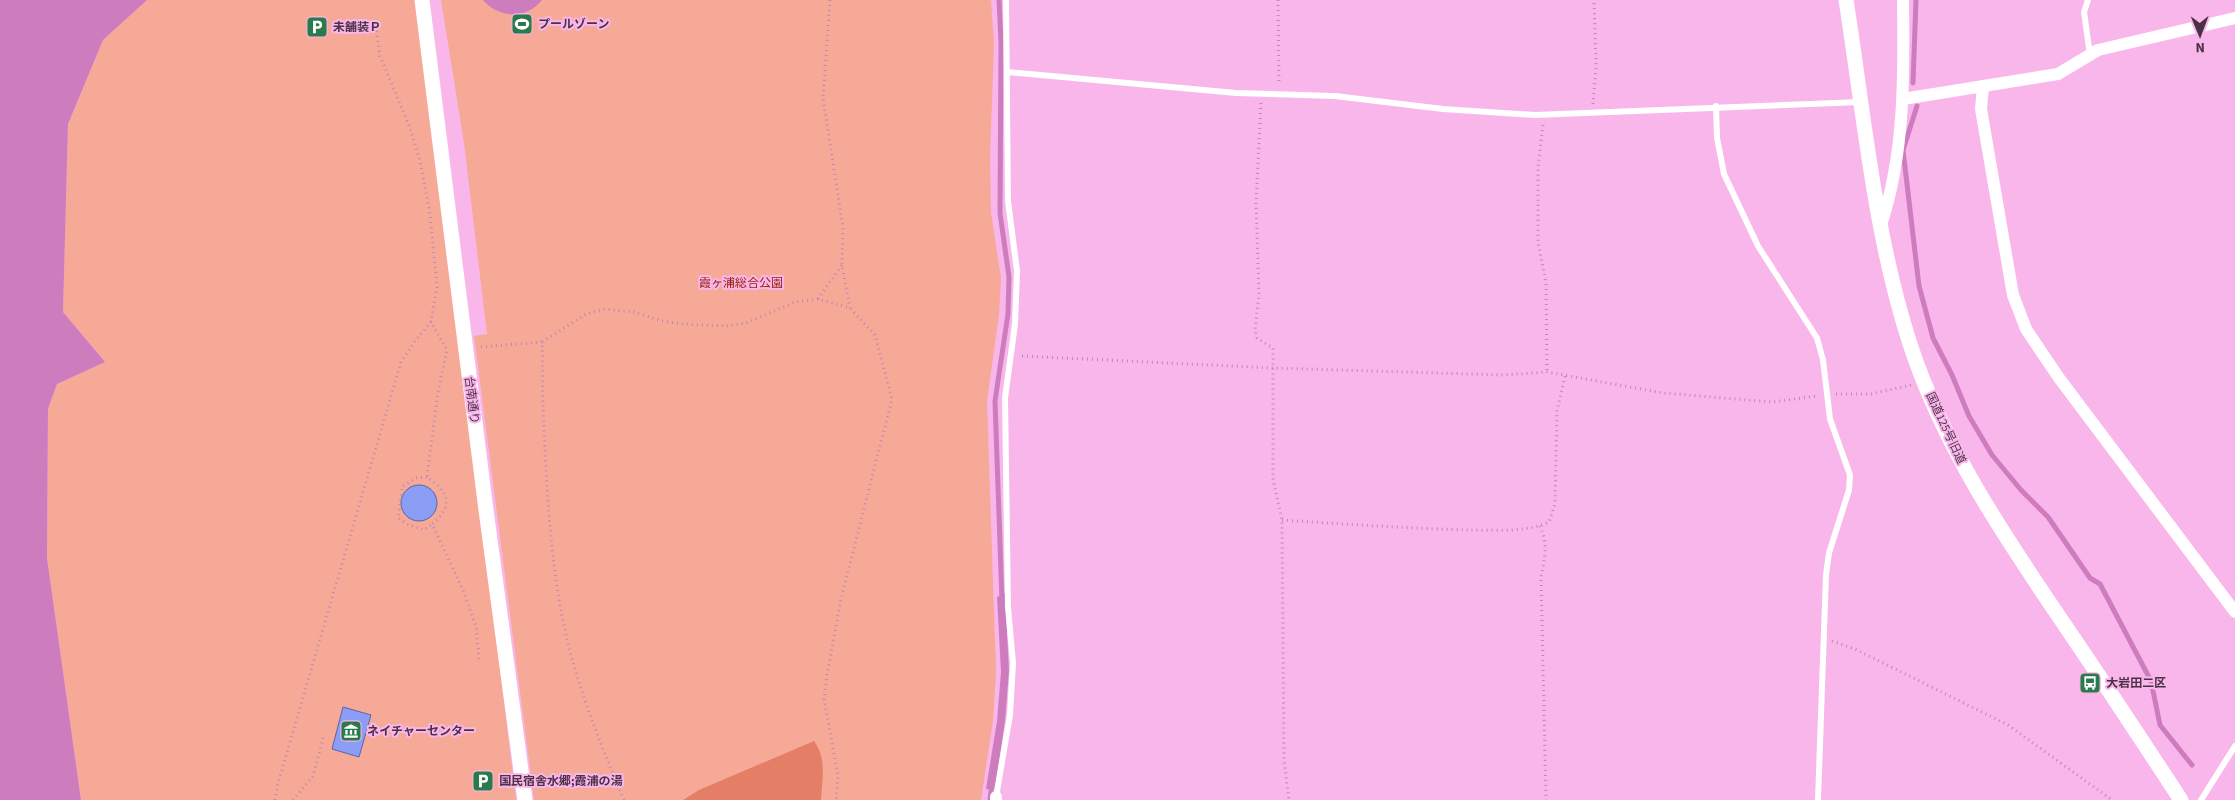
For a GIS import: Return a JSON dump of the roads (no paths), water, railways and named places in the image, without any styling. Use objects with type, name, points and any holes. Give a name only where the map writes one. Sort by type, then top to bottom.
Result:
[{"type":"street","name":"台南通り","points":[[422,0],[484,501],[524,800]]},
{"type":"street","name":"国道125号旧道","points":[[1846,0],[1881,225],[1898,305],[1910,346],[1943,426],[1985,505],[2181,800]]},
{"type":"street","points":[[1881,225],[1889,200],[1903,99],[1903,0]]},
{"type":"street","points":[[1903,99],[2058,74],[2098,50],[2235,18]]},
{"type":"street","points":[[1983,86],[1981,109],[2013,295],[2026,329],[2064,385],[2235,612]]},
{"type":"lane","points":[[996,798],[1010,715],[1012,663],[1008,607],[1005,398],[1015,324],[1017,271],[1008,201],[1006,0]]},
{"type":"lane","points":[[2088,0],[2084,12],[2090,55]]},
{"type":"lane","points":[[1007,72],[1181,89],[1335,96],[1452,110],[1545,114],[1716,106],[1862,102]]},
{"type":"lane","points":[[1716,106],[1717,138],[1724,174],[1758,246],[1817,338],[1823,360],[1830,419],[1850,475],[1849,490],[1829,553],[1826,575],[1818,800]]},
{"type":"lane","points":[[2201,800],[2235,746]]},
{"type":"waterway","points":[[999,0],[1001,42],[1000,213],[1009,277],[1008,314],[995,401],[1002,601]]},
{"type":"waterway","points":[[1913,83],[1916,0]]},
{"type":"waterway","points":[[1917,106],[1903,150],[1919,286],[1933,338],[1952,375],[1969,416],[1992,455],[2021,490],[2048,517],[2090,578],[2100,584],[2151,681],[2160,725],[2192,765]]},
{"type":"waterway","points":[[990,800],[992,783]]},
{"type":"place","name":"プールゾーン","points":[[522,24]]},
{"type":"place","name":"未舗装Ｐ","points":[[317,27]]},
{"type":"place","name":"大岩田二区","points":[[2090,683]]},
{"type":"place","name":"ネイチャーセンター","points":[[351,731]]},
{"type":"place","name":"国民宿舎水郷;霞浦の湯","points":[[483,781]]},
{"type":"park label","name":"霞ヶ浦総合公園","points":[[741,283]]}]
